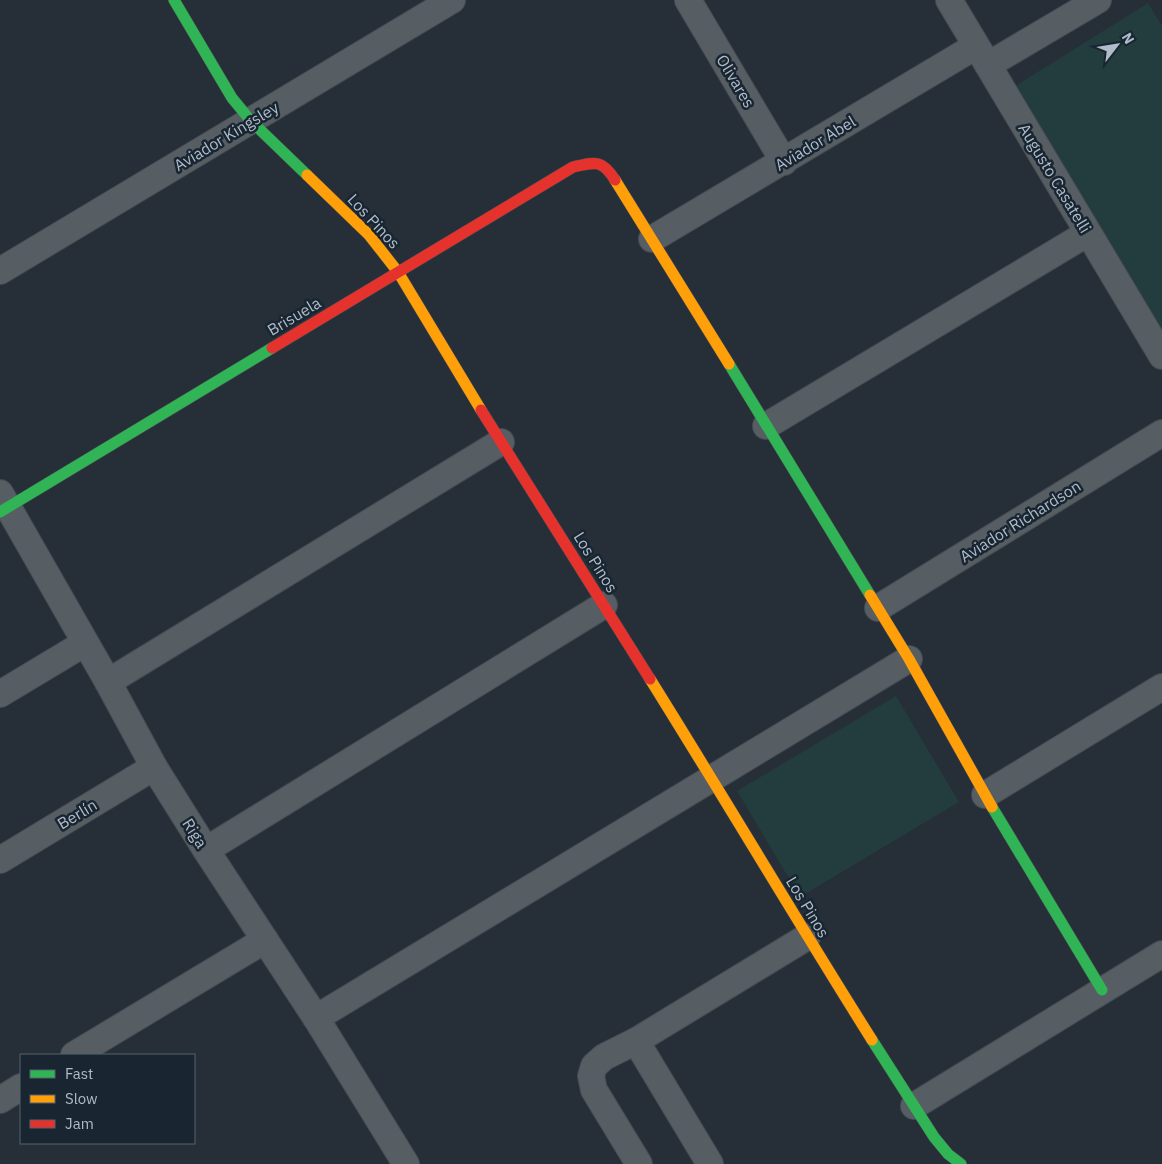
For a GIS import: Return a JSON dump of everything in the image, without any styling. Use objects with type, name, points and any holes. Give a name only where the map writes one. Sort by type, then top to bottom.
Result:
[{"type":"street","name":"Los Pinos","points":[[174,0],[232,98],[251,121],[369,235],[398,272],[712,778],[807,937],[934,1137],[948,1154],[961,1164]]},
{"type":"street","name":"Aviador Kingsley","points":[[0,271],[452,0]]},
{"type":"street","name":"Olivares","points":[[688,0],[784,162]]},
{"type":"street","name":"Augusto Casatelli","points":[[949,0],[1162,356]]},
{"type":"street","name":"Aviador Abel","points":[[652,239],[784,162],[982,56],[1098,0]]},
{"type":"street","name":"Brisuela","points":[[2,504],[573,167],[594,162],[608,169],[652,239]]},
{"type":"street","points":[[766,426],[1088,233]]},
{"type":"street","points":[[652,239],[910,659],[986,795],[1102,990]]},
{"type":"street","name":"Aviador Richardson","points":[[878,608],[1162,433]]},
{"type":"street","points":[[108,682],[502,442]]},
{"type":"street","name":"Riga","points":[[2,504],[108,682],[154,767],[316,1018],[406,1164]]},
{"type":"street","points":[[206,850],[604,605]]},
{"type":"street","points":[[0,694],[85,643]]},
{"type":"street","points":[[316,1018],[910,659]]},
{"type":"street","points":[[986,795],[1162,687]]},
{"type":"street","name":"Berlín","points":[[0,860],[154,767]]},
{"type":"street","points":[[640,1164],[594,1090],[591,1076],[594,1066],[604,1057],[636,1041],[807,937]]},
{"type":"street","points":[[76,1054],[265,940]]},
{"type":"street","points":[[914,1106],[1162,954]]},
{"type":"street","points":[[636,1041],[710,1164]]},
{"type":"street","points":[[0,1100],[20,1088]]},
{"type":"green space","points":[[1148,3],[1162,26],[1162,329],[1015,86]]},
{"type":"green space","points":[[896,696],[959,802],[800,897],[737,791]]},
{"type":"traffic: fast","points":[[174,0],[232,98],[251,121],[307,175]]},
{"type":"traffic: fast","points":[[0,512],[272,348]]},
{"type":"traffic: fast","points":[[729,364],[870,595]]},
{"type":"traffic: fast","points":[[992,807],[1102,990]]},
{"type":"traffic: fast","points":[[872,1040],[934,1137],[948,1154],[961,1164]]},
{"type":"traffic: slow","points":[[307,175],[369,235],[398,272],[481,410]]},
{"type":"traffic: slow","points":[[615,180],[729,364]]},
{"type":"traffic: slow","points":[[870,595],[909,659],[992,807]]},
{"type":"traffic: slow","points":[[650,679],[872,1040]]},
{"type":"traffic: jam","points":[[272,348],[573,167],[593,163],[602,165],[615,180]]},
{"type":"traffic: jam","points":[[481,410],[650,679]]}]
